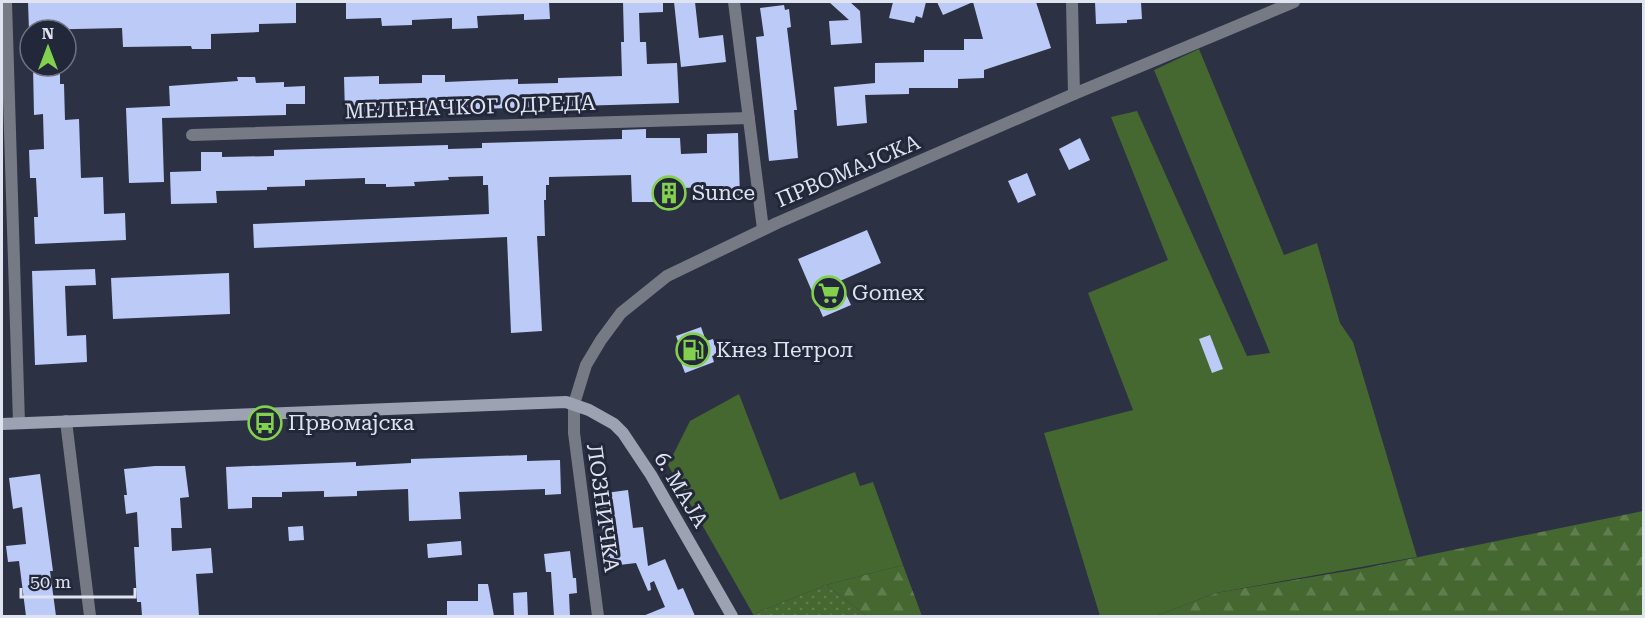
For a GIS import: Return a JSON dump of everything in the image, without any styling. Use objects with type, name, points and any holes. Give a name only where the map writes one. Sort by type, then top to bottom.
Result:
[{"type":"street","points":[[6,2],[8,236],[19,423]]},
{"type":"street","points":[[734,2],[763,229]]},
{"type":"street","points":[[1072,2],[1074,94]]},
{"type":"street","name":"ПРВОМАЈСКА","points":[[574,405],[586,365],[601,340],[621,313],[667,276],[763,229],[1074,94],[1294,2]]},
{"type":"street","name":"МЕЛЕНАЧКОГ ОДРЕДА","points":[[192,135],[749,118]]},
{"type":"street","points":[[2,423],[557,401],[574,405]]},
{"type":"street","name":"ЛОЗНИЧКА","points":[[574,405],[574,433],[598,616]]},
{"type":"street","name":"6. МАЈА","points":[[574,405],[603,418],[623,433],[651,475],[732,616]]},
{"type":"street","points":[[66,421],[90,616]]},
{"type":"green space","points":[[1199,49],[1284,255],[1317,243],[1340,323],[1353,342],[1417,557],[1216,593],[1156,616],[1100,616],[1044,433],[1133,410],[1088,293],[1168,260],[1111,117],[1137,111],[1247,356],[1270,353],[1154,70]]},
{"type":"green space","points":[[739,394],[780,500],[855,472],[860,486],[873,482],[903,565],[826,585],[753,614],[668,465],[690,421]]},
{"type":"green space","points":[[1643,511],[1643,616],[1156,616],[1216,593],[1365,568]]},
{"type":"green space","points":[[903,565],[922,616],[867,616],[826,585]]},
{"type":"green space","points":[[826,585],[867,616],[754,616],[753,614]]},
{"type":"building","points":[[28,2],[296,2],[296,23],[259,24],[259,32],[211,34],[211,49],[192,49],[191,46],[123,47],[122,28],[78,29],[78,18],[29,18]]},
{"type":"building","points":[[346,2],[549,2],[550,19],[524,20],[524,14],[477,16],[478,28],[452,29],[452,18],[412,20],[412,25],[382,26],[381,18],[346,19]]},
{"type":"building","points":[[623,2],[663,2],[663,12],[639,13],[640,42],[646,42],[647,64],[677,63],[679,103],[345,113],[344,77],[379,76],[379,84],[422,83],[422,75],[445,75],[445,82],[518,79],[518,84],[558,83],[558,78],[622,76]]},
{"type":"building","points":[[674,2],[695,2],[699,38],[723,35],[726,62],[681,67]]},
{"type":"building","points":[[829,2],[850,2],[860,11],[862,43],[831,45],[829,21],[849,20]]},
{"type":"building","points":[[893,2],[926,2],[922,18],[916,16],[914,23],[889,18]]},
{"type":"building","points":[[937,2],[973,2],[943,15]]},
{"type":"building","points":[[973,2],[1036,2],[1051,48],[984,70],[984,78],[958,79],[958,88],[909,88],[909,94],[865,95],[867,123],[837,126],[834,87],[875,83],[875,63],[924,62],[924,50],[964,50],[964,39],[983,39]]},
{"type":"building","points":[[1095,2],[1141,2],[1142,19],[1127,20],[1127,23],[1096,24]]},
{"type":"building","points":[[784,5],[785,10],[789,9],[791,27],[787,28],[797,110],[794,110],[798,158],[769,161],[756,37],[764,36],[760,8]]},
{"type":"building","points":[[237,77],[255,77],[256,83],[284,82],[284,87],[305,86],[305,104],[286,104],[286,115],[162,118],[164,182],[129,183],[126,108],[170,106],[169,86],[238,81]]},
{"type":"building","points":[[33,78],[60,78],[60,84],[64,84],[65,120],[79,119],[81,178],[103,177],[104,214],[125,213],[126,240],[35,244],[34,217],[38,217],[36,178],[30,178],[29,150],[44,149],[43,114],[34,115]]},
{"type":"building","points":[[646,129],[646,138],[680,138],[681,154],[707,153],[707,134],[738,133],[740,197],[715,198],[715,187],[681,188],[681,205],[658,206],[657,202],[632,202],[631,175],[549,177],[549,185],[546,185],[546,200],[544,200],[545,236],[537,236],[542,331],[511,333],[507,237],[254,248],[253,224],[489,214],[488,185],[483,185],[483,176],[448,177],[449,180],[414,182],[415,186],[386,187],[386,184],[365,184],[365,178],[305,180],[305,186],[267,187],[267,190],[216,191],[217,203],[171,204],[170,172],[201,171],[201,152],[222,152],[222,157],[274,156],[274,150],[448,145],[448,149],[482,148],[482,143],[622,139],[622,130]]},
{"type":"building","points":[[1080,138],[1090,160],[1069,170],[1059,149]]},
{"type":"building","points":[[1027,173],[1036,195],[1018,203],[1008,181]]},
{"type":"building","points":[[867,230],[881,263],[840,281],[851,305],[823,317],[798,259]]},
{"type":"building","points":[[95,269],[96,285],[65,286],[67,336],[86,335],[87,362],[35,365],[32,271]]},
{"type":"building","points":[[229,273],[230,314],[113,319],[111,278]]},
{"type":"building","points":[[701,327],[706,341],[713,339],[718,354],[712,356],[714,362],[685,373],[677,352],[681,350],[676,336]]},
{"type":"building","points":[[1210,335],[1223,369],[1212,373],[1199,339]]},
{"type":"building","points":[[527,455],[527,461],[560,460],[561,494],[545,495],[545,489],[459,492],[461,519],[409,521],[408,489],[357,491],[357,496],[324,497],[324,491],[282,492],[282,497],[252,497],[252,508],[228,509],[226,467],[356,462],[356,466],[411,463],[411,459]]},
{"type":"building","points":[[185,466],[189,497],[180,498],[182,528],[171,528],[172,551],[211,548],[213,573],[196,574],[199,616],[142,616],[141,602],[137,602],[134,547],[139,547],[137,512],[126,514],[124,495],[127,495],[124,469]]},
{"type":"building","points":[[40,474],[53,571],[50,571],[56,616],[26,616],[19,561],[8,562],[6,546],[26,544],[22,507],[13,509],[9,478]]},
{"type":"building","points":[[628,490],[633,528],[643,527],[648,566],[665,559],[678,590],[683,588],[695,616],[643,616],[665,607],[654,581],[650,583],[651,590],[648,591],[636,563],[611,566],[610,556],[606,557],[598,494]]},
{"type":"building","points":[[303,526],[304,540],[289,541],[288,527]]},
{"type":"building","points":[[461,541],[462,555],[428,558],[427,544]]},
{"type":"building","points":[[570,551],[577,593],[569,594],[570,616],[554,616],[551,572],[546,572],[544,554]]},
{"type":"building","points":[[478,584],[488,584],[494,616],[447,616],[447,601],[478,601]]},
{"type":"building","points":[[527,592],[528,616],[514,616],[513,593]]},
{"type":"place","name":"Sunce","points":[[669,193]]},
{"type":"place","name":"Gomex","points":[[829,293]]},
{"type":"place","name":"Кнез Петрол","points":[[693,350]]},
{"type":"place","name":"Првомајска","points":[[265,423]]}]
